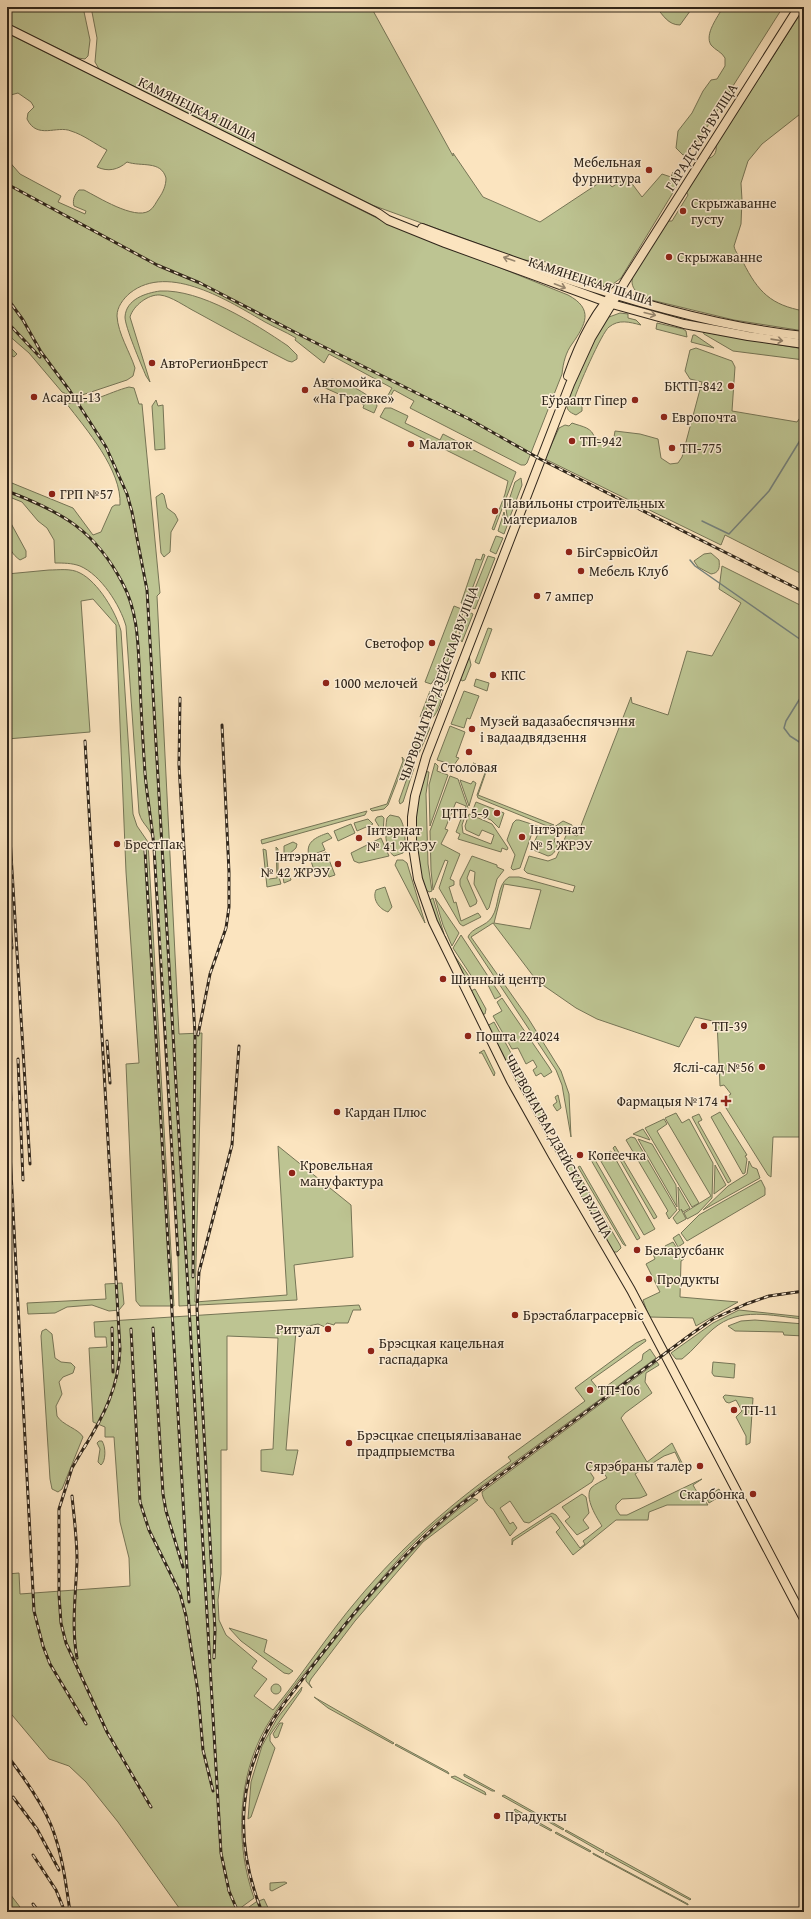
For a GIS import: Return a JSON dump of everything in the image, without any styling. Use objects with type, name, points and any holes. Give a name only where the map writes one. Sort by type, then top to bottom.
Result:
[{"type":"main road","name":"ГАРАДСКАЯ ВУЛІЦА","points":[[615,295],[799,7]]},
{"type":"main road","name":"КАМЯНЕЦКАЯ ШАША","points":[[7,28],[378,213],[388,220],[445,243],[609,303],[699,327],[804,344]]},
{"type":"main road","name":"КАМЯНЕЦКАЯ ШАША","points":[[378,213],[391,215],[448,238],[615,295],[683,314],[758,329],[804,336]]},
{"type":"main road","name":"ЧЫРВОНАГВАРДЗЕЙСКАЯ ВУЛІЦА","points":[[615,295],[580,345],[423,756],[410,796],[407,835],[412,870],[426,917],[490,1046],[549,1159],[622,1283],[670,1370],[676,1377],[804,1619]]},
{"type":"green space","points":[[7,7],[83,7],[90,40],[88,56],[85,59],[78,58],[7,24]]},
{"type":"green space","points":[[91,7],[371,7],[453,156],[453,153],[483,197],[540,222],[605,179],[612,187],[627,177],[642,197],[662,174],[671,177],[673,172],[677,180],[677,186],[621,278],[613,284],[599,287],[552,270],[548,266],[548,263],[537,259],[535,261],[523,260],[372,205],[99,69],[95,62],[97,38]]},
{"type":"green space","points":[[656,7],[693,7],[680,25],[676,25],[669,21]]},
{"type":"green space","points":[[723,7],[783,7],[695,146],[687,154],[683,155],[676,148],[678,131],[692,113],[703,91],[711,80],[717,79],[725,66],[725,58],[711,45],[709,41],[712,26]]},
{"type":"green space","points":[[804,8],[804,111],[762,144],[748,161],[741,183],[741,224],[734,246],[736,252],[754,281],[767,296],[783,305],[804,311],[804,331],[734,320],[647,299],[640,295],[633,287],[633,276],[667,221],[672,221],[688,195],[686,191],[707,159],[712,157],[714,154],[716,145]]},
{"type":"green space","points":[[7,33],[381,220],[568,295],[576,300],[582,306],[584,311],[584,323],[566,354],[562,374],[527,463],[525,465],[521,465],[410,408],[414,401],[394,390],[390,397],[387,397],[392,388],[329,354],[324,363],[295,340],[296,338],[217,296],[199,288],[181,283],[163,282],[146,285],[130,293],[119,306],[117,313],[118,323],[135,368],[133,376],[127,380],[82,395],[69,395],[62,392],[29,353],[7,334],[7,159],[20,174],[61,196],[58,202],[85,214],[86,211],[74,206],[73,202],[76,193],[79,190],[84,190],[126,210],[142,213],[149,211],[155,205],[164,189],[166,178],[160,169],[150,165],[127,162],[120,167],[109,170],[97,167],[107,150],[85,137],[71,131],[48,131],[36,129],[31,125],[27,119],[28,113],[34,107],[31,102],[18,93],[7,96]]},
{"type":"green space","points":[[160,291],[176,292],[193,296],[210,301],[227,309],[259,327],[288,346],[297,355],[297,359],[292,362],[288,361],[174,300],[164,296],[155,295],[138,305],[130,317],[150,382],[146,376],[134,346],[125,317],[126,311],[133,301],[143,295]]},
{"type":"green space","points":[[620,313],[628,314],[628,318],[636,320],[641,325],[620,322],[613,324],[606,331],[590,361],[576,394],[574,400],[582,407],[582,411],[576,415],[568,410],[567,402],[584,357],[603,324],[609,317]]},
{"type":"green space","points":[[657,323],[683,329],[686,331],[687,337],[656,329]]},
{"type":"green space","points":[[703,332],[804,349],[804,360],[733,351]]},
{"type":"green space","points":[[693,335],[695,335],[714,348],[691,342]]},
{"type":"green space","points":[[7,344],[17,354],[14,357],[7,353]]},
{"type":"green space","points":[[696,348],[732,361],[735,367],[732,411],[797,422],[804,412],[804,575],[725,535],[721,545],[545,459],[559,428],[565,425],[569,426],[572,423],[592,432],[595,439],[613,443],[615,431],[640,434],[658,439],[661,458],[670,464],[678,463],[682,457],[702,382],[690,379],[685,371],[690,350]]},
{"type":"green space","points":[[332,379],[350,386],[371,398],[377,406],[374,413],[363,408],[364,405],[353,398],[352,400],[323,387],[327,381]]},
{"type":"green space","points":[[129,387],[134,388],[139,404],[142,404],[160,593],[157,596],[179,1034],[202,1033],[195,1302],[287,1295],[278,1146],[351,1205],[353,1257],[294,1265],[297,1300],[179,1306],[178,1255],[154,844],[153,838],[139,813],[126,626],[114,600],[102,583],[88,570],[80,566],[55,563],[54,540],[47,528],[38,521],[22,502],[7,496],[7,481],[73,508],[93,535],[101,532],[112,507],[115,505],[120,505],[119,492],[109,464],[92,437],[66,403],[90,401]]},
{"type":"green space","points":[[156,400],[158,406],[163,405],[165,449],[155,450],[152,406]]},
{"type":"green space","points":[[385,408],[391,408],[408,416],[405,423],[440,440],[443,434],[516,472],[494,530],[492,529],[505,494],[508,481],[380,417]]},
{"type":"green space","points":[[521,478],[522,485],[508,522],[506,509],[515,482]]},
{"type":"green space","points":[[162,493],[164,495],[167,508],[175,514],[178,520],[171,532],[170,552],[164,557],[161,553],[156,497]]},
{"type":"green space","points":[[504,512],[507,526],[504,534],[498,531]]},
{"type":"green space","points":[[7,516],[26,551],[26,557],[20,560],[11,551],[9,545],[7,534]]},
{"type":"green space","points":[[496,536],[503,538],[496,554],[490,551]]},
{"type":"green space","points":[[711,553],[719,560],[719,565],[718,570],[711,574],[698,567],[694,561],[704,554]]},
{"type":"green space","points":[[483,554],[485,555],[466,605],[461,603],[476,559],[481,560]]},
{"type":"green space","points":[[488,556],[495,558],[475,609],[468,606]]},
{"type":"green space","points":[[722,566],[804,607],[804,1137],[773,1137],[771,1177],[768,1175],[721,1100],[731,1094],[724,1085],[720,1086],[717,1022],[695,1017],[679,1047],[597,1019],[576,1008],[537,981],[493,923],[471,937],[528,1018],[561,1071],[569,1094],[571,1137],[562,1085],[556,1070],[468,937],[472,931],[490,920],[496,907],[502,885],[509,877],[519,877],[573,892],[575,886],[527,873],[524,870],[529,856],[548,861],[556,858],[569,829],[560,826],[554,841],[557,845],[556,849],[548,856],[531,849],[539,832],[533,830],[520,868],[513,870],[511,868],[515,855],[507,840],[513,823],[516,820],[519,820],[550,830],[563,821],[572,825],[571,834],[577,836],[631,697],[632,703],[668,715],[687,651],[712,656],[741,603],[719,589]],"holes":[[[504,884],[541,890],[530,929],[494,923]]]},
{"type":"green space","points":[[49,570],[73,570],[87,577],[100,590],[111,607],[119,623],[121,631],[133,814],[137,826],[148,842],[174,1306],[140,1306],[136,1301],[126,1064],[139,1063],[126,872],[116,625],[93,599],[81,601],[90,732],[7,739],[7,574]]},
{"type":"green space","points":[[454,606],[464,610],[456,632],[455,647],[439,677],[436,677],[431,684],[425,682]]},
{"type":"green space","points":[[467,611],[473,614],[462,642],[459,630]]},
{"type":"green space","points":[[488,628],[492,629],[479,664],[475,662]]},
{"type":"green space","points":[[469,656],[471,665],[465,680],[462,681],[460,678]]},
{"type":"green space","points":[[448,669],[450,670],[448,681],[443,686],[438,686],[442,676]]},
{"type":"green space","points":[[476,679],[489,683],[487,691],[474,686]]},
{"type":"green space","points":[[430,691],[432,694],[424,716],[420,717]]},
{"type":"green space","points":[[464,691],[479,696],[470,719],[467,718],[464,728],[451,724]]},
{"type":"green space","points":[[437,692],[441,693],[440,704],[432,719],[429,720],[427,716]]},
{"type":"green space","points":[[428,725],[430,728],[419,753],[415,756],[413,753],[420,733],[425,732]]},
{"type":"green space","points":[[450,726],[465,732],[456,757],[459,758],[454,765],[437,760]]},
{"type":"green space","points":[[402,757],[405,761],[388,805],[384,809],[372,811],[370,809],[387,804],[403,761]]},
{"type":"green space","points":[[435,763],[438,766],[437,771],[448,775],[430,826],[429,785]]},
{"type":"green space","points":[[473,763],[487,769],[478,795],[554,825],[547,826],[478,798],[477,795],[486,770]]},
{"type":"green space","points":[[411,767],[414,768],[403,802],[400,804],[399,801]]},
{"type":"green space","points":[[424,771],[429,772],[426,794],[428,864],[432,891],[429,892],[425,889],[416,856],[415,812]]},
{"type":"green space","points":[[450,776],[458,779],[468,808],[462,825],[463,833],[491,844],[494,835],[482,830],[479,836],[466,830],[465,826],[469,814],[492,824],[508,848],[507,850],[502,848],[501,852],[458,839],[460,834],[456,832],[466,806],[456,802],[445,829],[448,830],[441,844],[460,854],[450,879],[454,881],[454,885],[449,887],[454,903],[456,902],[461,921],[478,913],[481,917],[463,926],[460,924],[439,888],[448,861],[445,860],[433,890],[431,870],[430,831]]},
{"type":"green space","points":[[460,780],[471,784],[473,781],[476,783],[469,806]]},
{"type":"green space","points":[[476,802],[504,813],[499,828],[491,820],[472,812]]},
{"type":"green space","points":[[367,811],[365,815],[262,844],[261,840]]},
{"type":"green space","points":[[390,815],[399,817],[403,824],[405,835],[405,846],[403,853],[394,856],[388,849],[386,838],[387,818]]},
{"type":"green space","points":[[382,816],[384,818],[383,833],[375,820],[377,817]]},
{"type":"green space","points":[[368,819],[373,824],[357,831],[354,823]]},
{"type":"green space","points":[[351,824],[355,833],[338,841],[334,831]]},
{"type":"green space","points":[[328,833],[332,838],[322,843],[325,850],[309,856],[308,851],[312,841],[319,836]]},
{"type":"green space","points":[[381,838],[389,856],[359,863],[354,861],[351,853]]},
{"type":"green space","points":[[293,842],[297,844],[296,848],[287,856],[284,856],[284,846]]},
{"type":"green space","points":[[276,847],[278,849],[278,874],[281,884],[267,887],[263,849],[266,850],[269,879],[277,878]]},
{"type":"green space","points":[[326,852],[335,875],[329,877],[326,869],[315,873],[310,858]]},
{"type":"green space","points":[[472,856],[497,865],[497,867],[504,870],[497,879],[489,908],[487,910],[474,884],[475,872],[470,870],[467,878],[477,901],[476,904],[470,907],[460,885],[460,880]]},
{"type":"green space","points":[[397,860],[403,860],[407,863],[425,923],[395,865]]},
{"type":"green space","points":[[287,867],[291,880],[284,883],[282,871]]},
{"type":"green space","points":[[385,887],[392,907],[388,912],[379,906],[375,897],[376,890]]},
{"type":"green space","points":[[433,898],[444,934],[442,935],[428,901]]},
{"type":"green space","points":[[435,898],[459,933],[452,946],[443,925]]},
{"type":"green space","points":[[461,935],[501,996],[495,999],[485,979],[476,983],[453,948]]},
{"type":"green space","points":[[445,936],[454,955],[473,982],[469,987],[443,937]]},
{"type":"green space","points":[[475,989],[486,1009],[485,1014],[482,1014],[471,991]]},
{"type":"green space","points":[[502,998],[552,1072],[544,1077],[541,1073],[536,1076],[533,1070],[537,1067],[533,1060],[526,1064],[518,1048],[512,1049],[493,1016],[502,1011],[497,1002]]},
{"type":"green space","points":[[494,1022],[545,1115],[544,1119],[539,1121],[535,1119],[487,1026]]},
{"type":"green space","points":[[484,1050],[495,1073],[494,1076],[482,1053],[479,1053]]},
{"type":"green space","points":[[558,1095],[561,1108],[557,1111],[553,1105],[557,1102],[555,1097]]},
{"type":"green space","points":[[720,1112],[747,1155],[745,1156],[747,1159],[745,1173],[743,1174],[711,1117]]},
{"type":"green space","points":[[676,1113],[682,1123],[689,1119],[713,1163],[712,1198],[698,1213],[687,1219],[684,1213],[711,1196],[665,1118]]},
{"type":"green space","points":[[699,1114],[702,1120],[698,1122],[731,1181],[728,1183],[692,1117]]},
{"type":"green space","points":[[664,1119],[667,1124],[657,1131],[699,1203],[692,1207],[645,1128]]},
{"type":"green space","points":[[643,1129],[650,1140],[633,1134]]},
{"type":"green space","points":[[631,1137],[635,1138],[677,1210],[669,1219],[666,1213],[668,1211],[626,1140]]},
{"type":"green space","points":[[638,1139],[652,1144],[676,1185],[677,1207]]},
{"type":"green space","points":[[615,1146],[657,1217],[654,1219],[613,1148]]},
{"type":"green space","points":[[562,1151],[566,1153],[620,1245],[621,1248],[617,1252],[614,1252],[611,1249],[557,1158],[558,1153]]},
{"type":"green space","points":[[611,1151],[655,1229],[644,1235],[599,1158]]},
{"type":"green space","points":[[594,1158],[640,1238],[637,1240],[591,1160]]},
{"type":"green space","points":[[749,1161],[752,1167],[757,1169],[760,1178],[703,1210],[728,1186],[747,1174]]},
{"type":"green space","points":[[715,1165],[726,1185],[714,1194]]},
{"type":"green space","points":[[580,1166],[626,1246],[623,1244],[578,1167]]},
{"type":"green space","points":[[761,1180],[765,1188],[765,1195],[687,1241],[681,1233],[699,1215]]},
{"type":"green space","points":[[678,1187],[690,1208],[683,1212],[681,1209],[686,1219],[677,1224],[673,1218],[680,1210]]},
{"type":"green space","points":[[679,1234],[684,1243],[678,1247],[673,1238]]},
{"type":"green space","points":[[673,1242],[684,1259],[681,1261],[680,1297],[738,1302],[696,1326],[693,1318],[649,1317],[643,1300],[660,1292],[646,1264],[655,1259],[653,1254],[666,1248],[665,1246]]},
{"type":"green space","points":[[122,1283],[124,1304],[119,1310],[109,1311],[92,1305],[67,1307],[55,1313],[28,1314],[27,1303],[106,1299],[105,1284]]},
{"type":"green space","points":[[359,1305],[361,1310],[353,1310],[348,1323],[335,1323],[334,1325],[327,1323],[325,1327],[318,1324],[303,1327],[302,1331],[296,1331],[286,1450],[298,1450],[293,1475],[261,1471],[261,1450],[273,1449],[278,1338],[227,1336],[227,1450],[221,1450],[221,1574],[218,1600],[219,1620],[226,1635],[257,1661],[252,1668],[267,1679],[254,1696],[273,1710],[347,1612],[375,1579],[411,1542],[449,1508],[511,1461],[508,1457],[585,1401],[575,1388],[636,1343],[645,1339],[646,1341],[591,1380],[600,1391],[642,1360],[643,1354],[650,1349],[656,1358],[488,1481],[450,1511],[425,1532],[388,1571],[288,1694],[266,1727],[256,1747],[244,1789],[242,1811],[244,1856],[254,1898],[235,1912],[182,1912],[118,1822],[86,1782],[69,1766],[49,1759],[7,1709],[7,1574],[19,1573],[20,1594],[130,1586],[129,1558],[120,1522],[114,1437],[105,1437],[105,1427],[93,1422],[89,1348],[107,1347],[106,1337],[95,1337],[94,1322]]},
{"type":"green space","points":[[739,1310],[804,1317],[804,1319],[756,1314],[734,1317],[713,1329],[682,1359],[676,1359],[671,1353],[713,1323]]},
{"type":"green space","points":[[755,1320],[804,1324],[804,1336],[784,1335],[783,1332],[735,1331],[728,1326],[741,1321]]},
{"type":"green space","points":[[46,1329],[52,1334],[55,1358],[61,1362],[71,1363],[75,1367],[73,1373],[63,1377],[59,1382],[62,1394],[56,1406],[57,1416],[83,1437],[62,1489],[58,1492],[52,1489],[50,1479],[41,1336],[42,1331]]},
{"type":"green space","points":[[657,1362],[659,1365],[646,1373],[645,1382],[652,1393],[625,1413],[621,1418],[647,1462],[672,1443],[687,1473],[685,1473],[675,1452],[664,1456],[635,1474],[647,1495],[640,1498],[622,1499],[616,1505],[616,1509],[620,1515],[627,1515],[702,1479],[693,1485],[708,1505],[667,1505],[649,1512],[648,1520],[616,1520],[573,1555],[556,1532],[560,1528],[551,1516],[513,1541],[512,1545],[512,1539],[552,1513],[556,1515],[580,1548],[585,1544],[583,1541],[602,1526],[592,1508],[589,1497],[591,1488],[607,1478],[599,1465],[590,1472],[594,1478],[592,1482],[529,1523],[524,1522],[510,1501],[500,1508],[510,1524],[513,1522],[517,1528],[510,1536],[493,1509],[486,1502],[482,1492]]},
{"type":"green space","points":[[713,1362],[735,1364],[734,1378],[714,1376],[712,1373]]},
{"type":"green space","points":[[725,1395],[753,1398],[750,1443],[746,1445],[746,1436],[736,1417],[742,1411],[736,1400],[729,1403],[726,1402],[723,1397]]},
{"type":"green space","points":[[102,1441],[105,1450],[105,1457],[101,1465],[98,1462],[100,1449],[97,1443]]},
{"type":"green space","points":[[719,1489],[722,1495],[709,1503],[706,1497]]},
{"type":"green space","points":[[582,1494],[586,1497],[589,1513],[583,1520],[589,1528],[577,1535],[565,1521],[570,1517],[562,1507]]},
{"type":"green space","points":[[473,1498],[478,1500],[423,1542],[355,1621],[311,1679],[309,1683],[312,1688],[306,1681],[306,1676],[364,1604],[426,1537]]},
{"type":"green space","points":[[229,1628],[267,1640],[264,1652],[293,1671],[289,1674],[284,1673],[241,1641]]},
{"type":"green space","points":[[274,1684],[278,1684],[280,1685],[280,1693],[274,1694],[271,1691],[271,1687]]},
{"type":"green space","points":[[302,1687],[301,1691],[270,1735],[270,1741],[275,1748],[251,1817],[248,1819],[251,1782],[262,1746],[278,1717]]},
{"type":"green space","points":[[314,1697],[394,1743],[393,1744],[328,1708]]},
{"type":"green space","points":[[280,1723],[283,1723],[278,1737],[275,1738],[273,1734]]},
{"type":"green space","points":[[396,1744],[448,1772],[449,1774],[395,1745]]},
{"type":"green space","points":[[464,1774],[495,1791],[492,1791],[464,1776]]},
{"type":"green space","points":[[455,1776],[485,1792],[486,1795],[451,1777]]},
{"type":"green space","points":[[504,1795],[564,1829],[563,1830],[502,1796]]},
{"type":"green space","points":[[515,1809],[552,1830],[551,1831],[514,1811]]},
{"type":"green space","points":[[566,1830],[604,1851],[603,1853],[565,1831]]},
{"type":"green space","points":[[556,1832],[591,1851],[590,1852],[555,1833]]},
{"type":"green space","points":[[606,1852],[691,1899],[690,1900],[605,1854]]},
{"type":"green space","points":[[593,1854],[688,1904],[688,1905]]},
{"type":"green space","points":[[270,1883],[287,1883],[272,1891],[270,1890]]},
{"type":"green space","points":[[7,1890],[23,1911],[26,1912],[7,1912]]},
{"type":"green space","points":[[264,1899],[270,1912],[242,1912],[256,1902]]},
{"type":"waterway","points":[[702,521],[729,534],[769,491],[804,434]]},
{"type":"waterway","points":[[690,560],[695,566],[804,642]]},
{"type":"waterway","points":[[804,692],[786,721],[784,728],[790,736],[804,745]]},
{"type":"railway","points":[[7,184],[157,265],[200,283],[310,340],[469,419],[540,459],[804,592]]},
{"type":"railway","points":[[7,298],[23,320],[41,352],[70,391],[106,447],[127,494],[132,512],[147,590],[221,1853],[229,1891],[238,1912]]},
{"type":"railway","points":[[7,322],[40,357]]},
{"type":"railway","points":[[7,491],[60,515],[88,536],[112,565],[123,584],[135,619],[138,644],[145,773],[154,848],[178,1255]]},
{"type":"railway","points":[[180,698],[179,765],[195,1034],[193,1277]]},
{"type":"railway","points":[[198,1035],[210,974],[226,928],[229,907],[229,872],[222,725]]},
{"type":"railway","points":[[84,1448],[98,1425],[109,1401],[117,1376],[120,1349],[85,741]]},
{"type":"railway","points":[[7,789],[30,1164]]},
{"type":"railway","points":[[145,850],[189,1602]]},
{"type":"railway","points":[[7,888],[12,948]]},
{"type":"railway","points":[[7,1026],[11,1100]]},
{"type":"railway","points":[[107,1041],[110,1083]]},
{"type":"railway","points":[[214,1658],[215,1630],[197,1309],[199,1272],[232,1145],[239,1046]]},
{"type":"railway","points":[[18,1059],[23,1180]]},
{"type":"railway","points":[[7,1095],[34,1611],[43,1646],[50,1664],[86,1724]]},
{"type":"railway","points":[[262,1912],[253,1885],[247,1858],[244,1832],[244,1806],[248,1780],[256,1754],[268,1729],[283,1705],[323,1652],[388,1574],[411,1550],[460,1505],[713,1319],[746,1304],[769,1296],[804,1291]]},
{"type":"railway","points":[[112,1328],[113,1372]]},
{"type":"railway","points":[[153,1328],[163,1494],[166,1511],[183,1567]]},
{"type":"railway","points":[[131,1329],[140,1502],[149,1530],[180,1593],[186,1616],[198,1692],[203,1750],[213,1791]]},
{"type":"railway","points":[[86,1444],[72,1468],[59,1509],[59,1595],[61,1623],[66,1643],[107,1732],[151,1807]]},
{"type":"railway","points":[[72,1496],[77,1552],[74,1609],[74,1634],[77,1658]]},
{"type":"railway","points":[[9,1758],[38,1799],[55,1835],[61,1857],[70,1912]]},
{"type":"railway","points":[[13,1797],[37,1829],[59,1870]]},
{"type":"railway","points":[[33,1855],[56,1890],[65,1912]]},
{"type":"railway","points":[[33,1904],[39,1912]]},
{"type":"place","name":"Мебельная фурнитура","points":[[649,170]]},
{"type":"place","name":"Скрыжаванне густу","points":[[683,211]]},
{"type":"place","name":"Скрыжаванне","points":[[669,257]]},
{"type":"place","name":"АвтоРегионБрест","points":[[152,363]]},
{"type":"place","name":"БКТП-842","points":[[731,386]]},
{"type":"place","name":"Автомойка «На Граевке»","points":[[305,390]]},
{"type":"place","name":"Асарці-13","points":[[34,397]]},
{"type":"place","name":"Еўраапт Гіпер","points":[[635,400]]},
{"type":"place","name":"Европочта","points":[[664,417]]},
{"type":"place","name":"ТП-942","points":[[572,441]]},
{"type":"place","name":"Малаток","points":[[411,444]]},
{"type":"place","name":"ТП-775","points":[[672,448]]},
{"type":"place","name":"ГРП №57","points":[[52,494]]},
{"type":"place","name":"Павильоны строительных материалов","points":[[495,511]]},
{"type":"place","name":"БігСэрвісОйл","points":[[569,552]]},
{"type":"place","name":"Мебель Клуб","points":[[581,571]]},
{"type":"place","name":"7 ампер","points":[[537,596]]},
{"type":"place","name":"Светофор","points":[[432,643]]},
{"type":"place","name":"КПС","points":[[493,675]]},
{"type":"place","name":"1000 мелочей","points":[[326,683]]},
{"type":"place","name":"Музей вадазабеспячэння і вадаадвядзення","points":[[472,729]]},
{"type":"place","name":"Столовая","points":[[469,752]]},
{"type":"place","name":"ЦТП 5-9","points":[[497,813]]},
{"type":"place","name":"Інтэрнат № 5 ЖРЭУ","points":[[522,837]]},
{"type":"place","name":"Інтэрнат № 41 ЖРЭУ","points":[[359,838]]},
{"type":"place","name":"БрестПак","points":[[117,844]]},
{"type":"place","name":"Інтэрнат № 42 ЖРЭУ","points":[[338,864]]},
{"type":"place","name":"Шинный центр","points":[[443,979]]},
{"type":"place","name":"ТП-39","points":[[704,1026]]},
{"type":"place","name":"Пошта 224024","points":[[468,1036]]},
{"type":"place","name":"Яслі-сад №56","points":[[762,1067]]},
{"type":"place","name":"Фармацыя №174","points":[[726,1101]]},
{"type":"place","name":"Кардан Плюс","points":[[337,1112]]},
{"type":"place","name":"Копеечка","points":[[580,1155]]},
{"type":"place","name":"Кровельная мануфактура","points":[[292,1173]]},
{"type":"place","name":"Беларусбанк","points":[[637,1250]]},
{"type":"place","name":"Продукты","points":[[649,1279]]},
{"type":"place","name":"Брэстаблаграсервіс","points":[[515,1315]]},
{"type":"place","name":"Ритуал","points":[[328,1329]]},
{"type":"place","name":"Брэсцкая кацельная гаспадарка","points":[[371,1351]]},
{"type":"place","name":"ТП-106","points":[[590,1390]]},
{"type":"place","name":"ТП-11","points":[[734,1410]]},
{"type":"place","name":"Брэсцкае спецыялізаванае прадпрыемства","points":[[349,1443]]},
{"type":"place","name":"Сярэбраны талер","points":[[700,1466]]},
{"type":"place","name":"Скарбонка","points":[[753,1494]]},
{"type":"place","name":"Прадукты","points":[[497,1816]]}]
